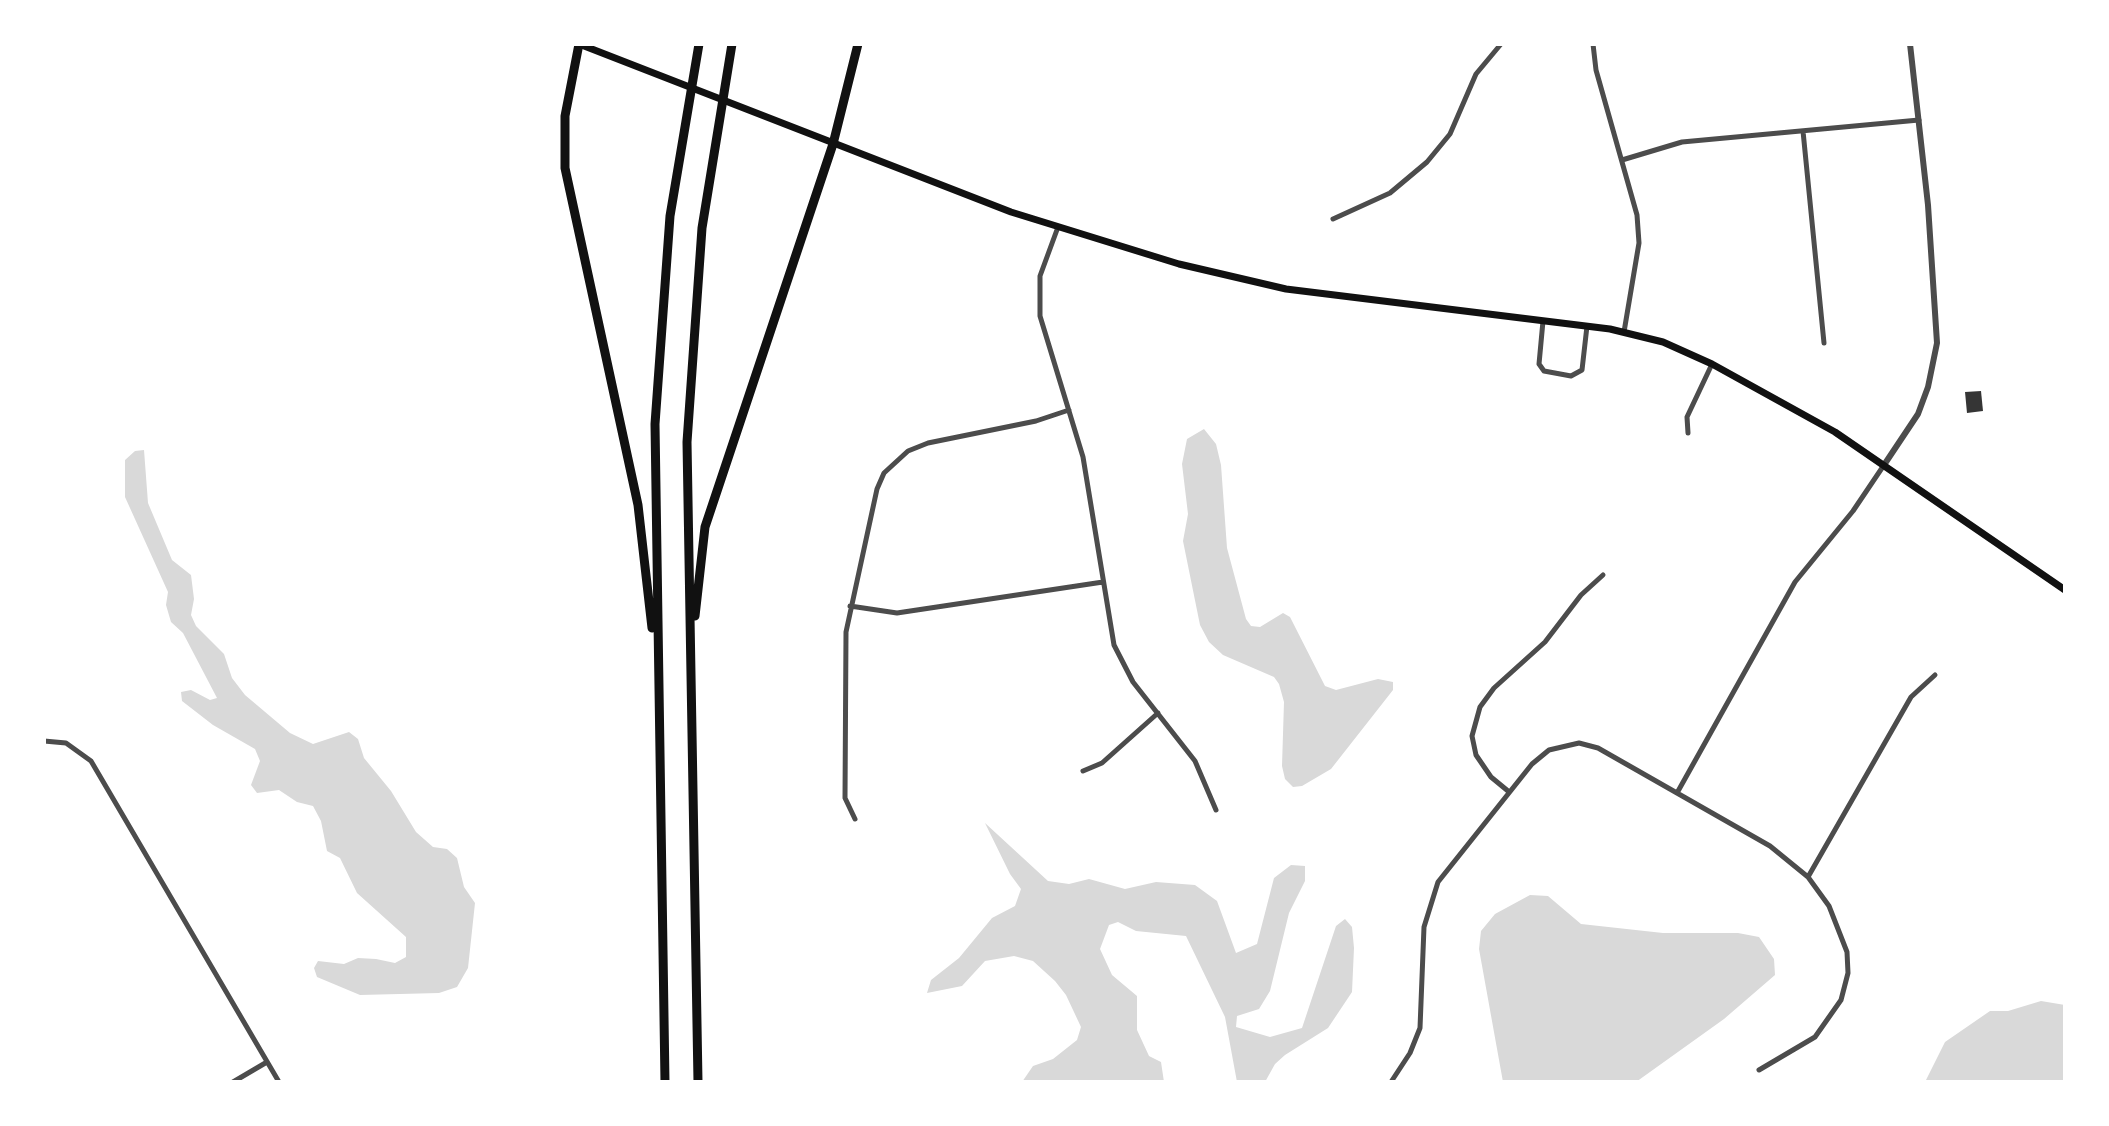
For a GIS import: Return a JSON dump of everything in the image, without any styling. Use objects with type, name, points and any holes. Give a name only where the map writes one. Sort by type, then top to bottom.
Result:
[{"type":"highway","points":[[579,44],[565,116],[565,168],[638,505],[658,679]]},
{"type":"highway","points":[[665,1082],[655,472],[659,337],[674,191],[699,44]]},
{"type":"highway","points":[[698,1082],[687,442],[702,228],[732,44]]},
{"type":"highway","points":[[691,672],[705,527],[833,144],[858,44]]},
{"type":"main road","points":[[579,44],[755,115],[1058,227],[1179,264],[1265,285],[1587,326],[1663,342],[1799,410],[2065,590]]},
{"type":"street","points":[[1333,219],[1390,193],[1427,162],[1450,134],[1476,74],[1501,44]]},
{"type":"street","points":[[1593,44],[1596,70],[1637,215],[1639,243],[1624,332]]},
{"type":"street","points":[[1677,793],[1782,602],[1884,465],[1918,414],[1928,387],[1937,343],[1910,44]]},
{"type":"street","points":[[1622,160],[1682,142],[1919,120]]},
{"type":"street","points":[[1803,131],[1824,343]]},
{"type":"street","points":[[1058,227],[1040,276],[1038,302],[1041,325],[1069,410],[1091,496],[1110,628],[1121,662],[1195,761],[1216,810]]},
{"type":"street","points":[[1543,321],[1539,364],[1544,371],[1571,376],[1582,370],[1587,326]]},
{"type":"street","points":[[1688,433],[1687,417],[1712,364]]},
{"type":"street","points":[[855,819],[845,798],[846,632],[877,489],[896,459],[928,443],[1036,421],[1069,410]]},
{"type":"street","points":[[1508,791],[1491,777],[1476,755],[1472,736],[1480,707],[1494,688],[1545,642],[1581,595],[1603,575]]},
{"type":"street","points":[[850,606],[897,613],[1103,582]]},
{"type":"street","points":[[1808,877],[1911,697],[1935,675]]},
{"type":"street","points":[[1083,771],[1102,763],[1158,713]]},
{"type":"street","points":[[44,741],[66,743],[91,761],[279,1082]]},
{"type":"street","points":[[1393,1081],[1410,1053],[1420,1028],[1424,927],[1431,896],[1444,871],[1540,756],[1558,746],[1579,743],[1598,748],[1770,846],[1808,877],[1829,906],[1843,939],[1848,965],[1845,987],[1823,1030],[1759,1070]]},
{"type":"street","points":[[233,1082],[267,1062]]},
{"type":"shaded area","points":[[1204,429],[1216,444],[1221,465],[1227,548],[1246,619],[1251,626],[1260,627],[1283,613],[1290,617],[1325,686],[1336,690],[1378,679],[1393,682],[1393,690],[1331,769],[1302,786],[1293,787],[1285,779],[1282,766],[1284,702],[1279,684],[1274,677],[1223,655],[1209,642],[1200,625],[1183,541],[1188,514],[1182,464],[1187,439]]},
{"type":"shaded area","points":[[144,450],[148,503],[172,560],[191,575],[194,599],[191,615],[196,626],[224,654],[232,678],[245,695],[290,733],[313,744],[349,732],[358,739],[364,758],[391,791],[416,832],[433,847],[447,849],[457,858],[464,887],[475,903],[468,968],[457,987],[439,993],[360,995],[317,977],[314,968],[318,961],[344,964],[358,958],[395,963],[406,957],[406,937],[357,893],[340,858],[327,851],[321,821],[313,806],[297,802],[279,790],[257,793],[251,785],[260,761],[255,749],[213,725],[182,701],[181,692],[191,690],[210,700],[217,698],[183,633],[171,622],[166,605],[168,592],[125,497],[125,460],[135,451]]},
{"type":"shaded area","points":[[985,823],[1048,881],[1069,884],[1089,879],[1125,889],[1156,882],[1195,885],[1217,901],[1236,953],[1257,944],[1274,878],[1291,865],[1305,866],[1305,881],[1289,913],[1270,991],[1259,1009],[1237,1016],[1236,1027],[1270,1037],[1302,1028],[1336,926],[1345,919],[1352,927],[1352,992],[1328,1028],[1285,1055],[1275,1064],[1265,1082],[1237,1082],[1225,1017],[1186,936],[1136,931],[1118,922],[1109,925],[1100,949],[1112,975],[1137,996],[1137,1030],[1149,1056],[1161,1062],[1164,1082],[1022,1082],[1033,1066],[1053,1059],[1077,1040],[1081,1027],[1066,995],[1055,981],[1033,961],[1014,956],[985,961],[962,986],[927,993],[931,980],[959,958],[992,918],[1015,906],[1021,889],[1010,874]]},
{"type":"shaded area","points":[[1530,895],[1548,896],[1581,924],[1663,933],[1738,933],[1759,937],[1774,959],[1775,975],[1724,1019],[1636,1082],[1503,1082],[1479,949],[1481,931],[1495,914]]},
{"type":"shaded area","points":[[2041,1001],[2065,1005],[2065,1082],[1925,1082],[1945,1042],[1990,1011],[2008,1011]]},
{"type":"building","points":[[1981,391],[1983,411],[1967,413],[1965,392]]}]
